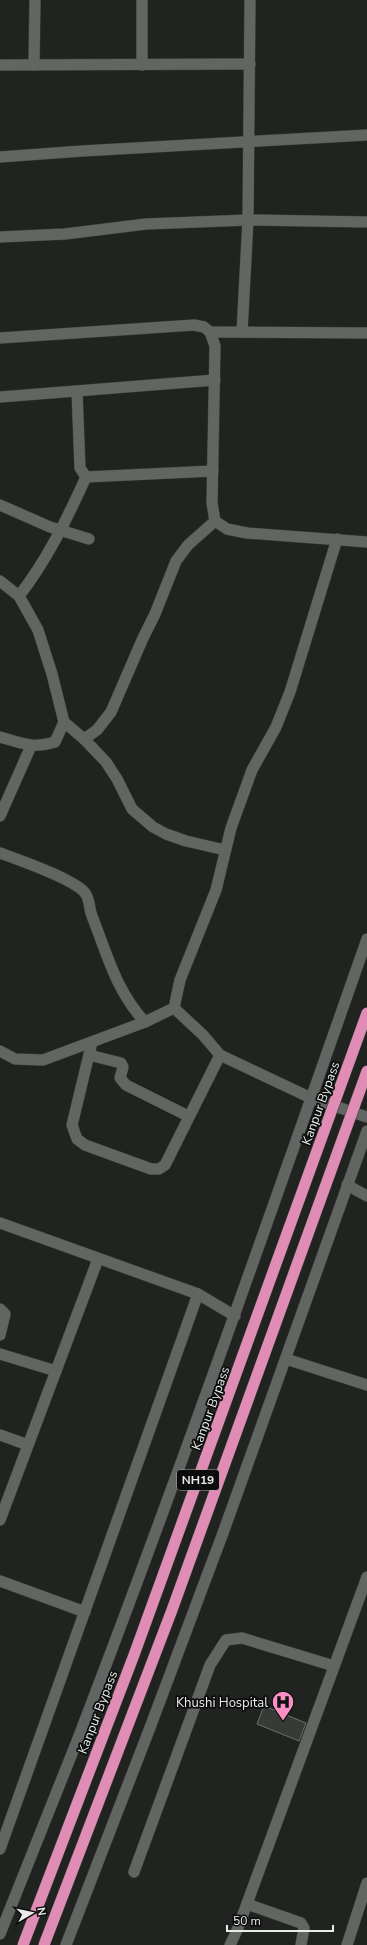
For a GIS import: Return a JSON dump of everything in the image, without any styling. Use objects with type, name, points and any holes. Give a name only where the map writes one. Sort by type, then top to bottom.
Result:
[{"type":"highway","name":"Kanpur Bypass","points":[[23,1945],[137,1648],[367,1013]]},
{"type":"highway","name":"NH19","points":[[44,1945],[174,1602],[367,1071]]},
{"type":"street","points":[[34,65],[35,0]]},
{"type":"street","points":[[142,0],[142,65]]},
{"type":"street","points":[[242,332],[248,220],[250,0]]},
{"type":"street","points":[[0,65],[250,64]]},
{"type":"street","points":[[0,157],[367,135]]},
{"type":"street","points":[[0,237],[65,234],[146,224],[248,220],[367,222]]},
{"type":"street","points":[[0,338],[194,325],[204,327],[210,332],[215,346],[212,503],[215,521],[227,529],[247,533],[367,542]]},
{"type":"street","points":[[210,332],[367,333]]},
{"type":"street","points":[[0,397],[215,380]]},
{"type":"street","points":[[77,391],[80,468],[86,477]]},
{"type":"street","points":[[86,477],[213,471]]},
{"type":"street","points":[[19,596],[31,580],[62,530],[86,477]]},
{"type":"street","points":[[0,505],[62,530],[89,539]]},
{"type":"street","points":[[84,739],[97,730],[110,712],[155,614],[176,562],[188,545],[215,521]]},
{"type":"street","points":[[174,1008],[180,980],[216,890],[231,828],[252,770],[276,727],[290,692],[337,539]]},
{"type":"street","points":[[0,581],[19,596],[38,630],[52,674],[64,722],[84,739],[106,762],[117,778],[132,809],[153,827],[186,841],[226,850]]},
{"type":"street","points":[[0,737],[31,746],[44,746],[55,742],[64,722]]},
{"type":"street","points":[[0,816],[31,746]]},
{"type":"street","points":[[0,853],[74,883],[86,893],[90,912],[115,978],[131,1007],[145,1022]]},
{"type":"street","points":[[0,1934],[77,1742],[235,1316],[367,940]]},
{"type":"street","points":[[0,1051],[15,1059],[43,1060],[145,1022],[174,1008]]},
{"type":"street","points":[[174,1008],[203,1035],[220,1055],[311,1098],[367,1117]]},
{"type":"street","points":[[92,1042],[72,1125],[74,1133],[85,1145],[151,1169],[159,1169],[165,1165],[188,1116],[220,1055]]},
{"type":"street","points":[[89,1055],[122,1063],[123,1067],[120,1078],[126,1085],[188,1116]]},
{"type":"street","points":[[66,1945],[151,1726],[286,1359],[367,1131]]},
{"type":"street","points":[[347,1185],[367,1196]]},
{"type":"street","points":[[0,1223],[198,1294],[235,1316]]},
{"type":"street","points":[[0,1520],[98,1259]]},
{"type":"street","points":[[0,1848],[198,1294]]},
{"type":"street","points":[[0,1310],[5,1314],[5,1318],[0,1335]]},
{"type":"street","points":[[0,1354],[56,1370]]},
{"type":"street","points":[[286,1359],[367,1385]]},
{"type":"street","points":[[0,1435],[28,1445]]},
{"type":"street","points":[[230,1945],[247,1904],[334,1666],[364,1593],[367,1577]]},
{"type":"street","points":[[0,1581],[85,1612]]},
{"type":"street","points":[[134,1872],[210,1665],[226,1640],[242,1638],[334,1666]]},
{"type":"street","points":[[347,1945],[367,1884]]},
{"type":"street","points":[[247,1904],[301,1923],[304,1928],[301,1945]]},
{"type":"building","points":[[264,1706],[306,1723],[299,1741],[257,1724]]},
{"type":"place","name":"Khushi Hospital","points":[[283,1722]]}]
